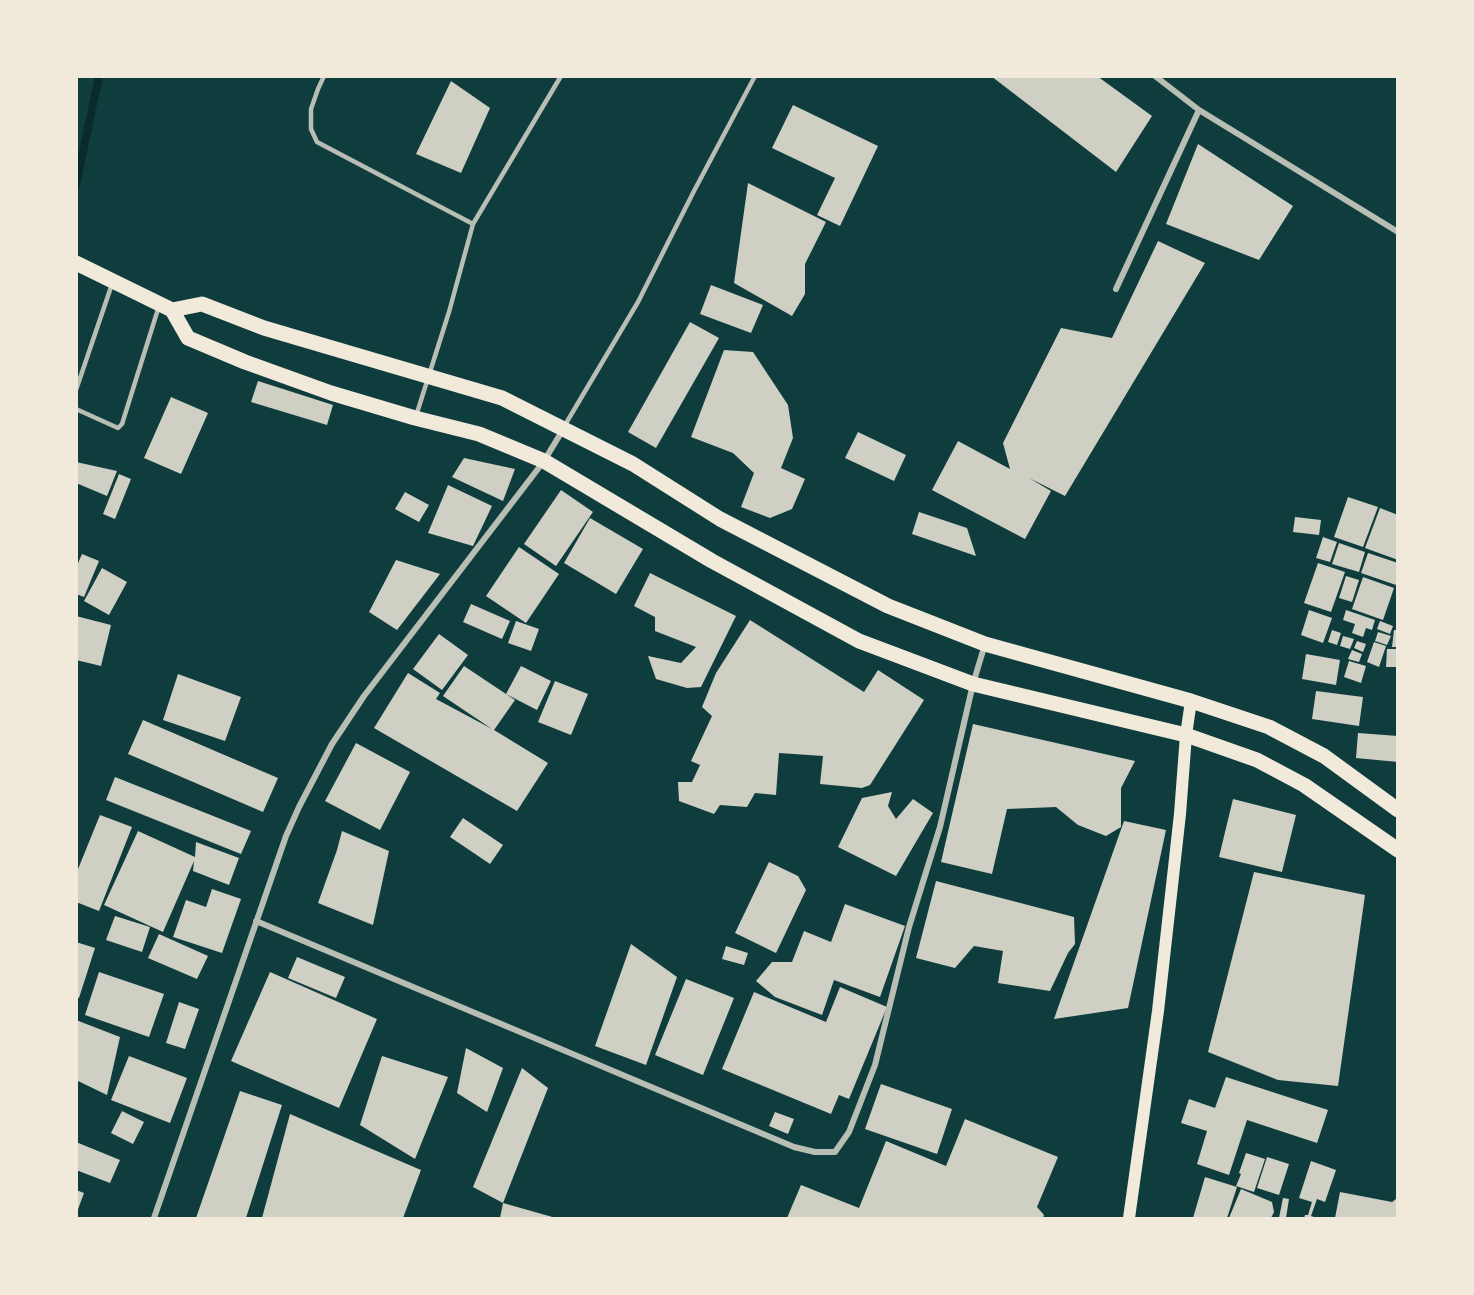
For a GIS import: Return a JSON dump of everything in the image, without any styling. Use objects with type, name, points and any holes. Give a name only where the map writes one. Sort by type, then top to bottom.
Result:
[{"type":"main road","points":[[76,263],[166,307],[188,338],[245,362],[320,389],[415,418],[479,434],[543,461],[712,561],[859,641],[973,684],[1186,735],[1257,759],[1304,785],[1398,850]]},
{"type":"main road","points":[[166,307],[202,304],[264,328],[502,398],[633,464],[720,519],[888,606],[986,644],[1191,701],[1269,727],[1324,756],[1398,810]]},
{"type":"main road","points":[[1129,1218],[1159,999],[1191,701]]},
{"type":"street","points":[[1155,76],[1199,110],[1398,232]]},
{"type":"street","points":[[1116,290],[1199,110]]},
{"type":"street","points":[[154,1218],[286,836],[332,744],[364,696],[543,461],[564,428]]},
{"type":"street","points":[[255,921],[794,1147],[815,1152],[835,1152],[849,1132],[875,1065],[909,927],[940,827],[973,684],[986,644]]},
{"type":"lane","points":[[324,76],[311,109],[311,129],[317,142],[472,224]]},
{"type":"lane","points":[[415,418],[449,312],[472,224],[561,76]]},
{"type":"lane","points":[[564,428],[638,302],[755,76]]},
{"type":"lane","points":[[76,390],[113,281]]},
{"type":"lane","points":[[76,409],[118,428],[122,424],[166,307]]},
{"type":"building","points":[[991,76],[1097,76],[1152,116],[1116,172]]},
{"type":"building","points":[[451,81],[490,108],[461,173],[416,154]]},
{"type":"building","points":[[793,105],[878,146],[840,226],[817,215],[835,178],[772,148]]},
{"type":"building","points":[[1198,144],[1293,206],[1259,260],[1166,224]]},
{"type":"building","points":[[748,183],[826,222],[805,264],[805,294],[792,316],[734,283]]},
{"type":"building","points":[[1158,241],[1205,263],[1065,496],[1029,478],[1051,491],[1025,539],[932,490],[958,441],[1010,469],[1003,443],[1061,328],[1112,338]]},
{"type":"building","points":[[711,285],[763,305],[751,333],[700,314]]},
{"type":"building","points":[[690,322],[719,338],[656,448],[628,432]]},
{"type":"building","points":[[724,350],[753,352],[788,405],[793,438],[781,468],[805,479],[792,509],[770,518],[741,507],[754,473],[733,453],[691,437]]},
{"type":"building","points":[[258,381],[333,405],[327,425],[251,402]]},
{"type":"building","points":[[171,397],[208,413],[181,474],[144,458]]},
{"type":"building","points":[[858,432],[906,455],[894,481],[845,458]]},
{"type":"building","points":[[464,458],[515,469],[503,501],[452,477]]},
{"type":"building","points":[[76,462],[117,471],[107,496],[76,483]]},
{"type":"building","points":[[119,474],[131,479],[115,519],[103,514]]},
{"type":"building","points":[[448,485],[492,506],[473,546],[428,533]]},
{"type":"building","points":[[561,490],[593,512],[556,566],[524,544]]},
{"type":"building","points":[[405,492],[429,505],[419,522],[395,509]]},
{"type":"building","points":[[1348,497],[1378,507],[1363,547],[1334,537]]},
{"type":"building","points":[[1380,508],[1398,515],[1398,560],[1365,548]]},
{"type":"building","points":[[919,512],[967,528],[976,556],[912,534]]},
{"type":"building","points":[[1295,517],[1321,520],[1319,535],[1293,532]]},
{"type":"building","points":[[590,518],[643,549],[616,594],[564,563]]},
{"type":"building","points":[[1323,537],[1337,542],[1330,562],[1316,558]]},
{"type":"building","points":[[1339,543],[1365,552],[1359,572],[1332,564]]},
{"type":"building","points":[[519,547],[559,574],[526,623],[486,596]]},
{"type":"building","points":[[1368,553],[1398,563],[1396,585],[1361,573]]},
{"type":"building","points":[[82,554],[99,561],[84,597],[76,594],[76,568]]},
{"type":"building","points":[[396,560],[440,574],[397,630],[369,612]]},
{"type":"building","points":[[1318,563],[1345,572],[1331,612],[1304,603]]},
{"type":"building","points":[[102,568],[127,582],[109,615],[84,601]]},
{"type":"building","points":[[650,573],[736,616],[701,687],[687,688],[656,679],[648,656],[681,663],[696,647],[655,631],[655,617],[634,606]]},
{"type":"building","points":[[1346,576],[1359,580],[1352,602],[1339,598]]},
{"type":"building","points":[[1363,577],[1394,588],[1383,620],[1352,609]]},
{"type":"building","points":[[471,604],[510,621],[502,639],[463,622]]},
{"type":"building","points":[[1309,610],[1332,618],[1323,643],[1301,635]]},
{"type":"building","points":[[1346,610],[1375,620],[1372,630],[1366,628],[1363,637],[1352,633],[1355,624],[1343,620]]},
{"type":"building","points":[[76,616],[111,625],[101,666],[76,660]]},
{"type":"building","points":[[750,620],[864,692],[878,670],[924,700],[870,785],[862,788],[820,784],[823,756],[779,753],[776,795],[755,793],[747,807],[720,805],[714,814],[679,801],[678,782],[692,782],[700,765],[691,761],[712,716],[702,707],[716,673]]},
{"type":"building","points":[[516,621],[539,629],[531,651],[508,643]]},
{"type":"building","points":[[1380,621],[1393,626],[1390,634],[1377,629]]},
{"type":"building","points":[[1332,630],[1341,633],[1337,645],[1328,642]]},
{"type":"building","points":[[1394,630],[1398,630],[1398,647],[1392,647]]},
{"type":"building","points":[[1378,632],[1391,636],[1387,645],[1375,641]]},
{"type":"building","points":[[439,634],[468,655],[442,690],[413,669]]},
{"type":"building","points":[[1343,636],[1354,639],[1350,649],[1340,646]]},
{"type":"building","points":[[1357,641],[1366,644],[1363,652],[1354,648]]},
{"type":"building","points":[[1374,642],[1386,646],[1379,667],[1367,662]]},
{"type":"building","points":[[1387,649],[1398,649],[1398,667],[1386,667]]},
{"type":"building","points":[[1352,650],[1362,654],[1359,662],[1348,659]]},
{"type":"building","points":[[1306,654],[1340,660],[1336,685],[1302,679]]},
{"type":"building","points":[[1349,661],[1366,666],[1361,683],[1344,677]]},
{"type":"building","points":[[464,666],[515,700],[494,730],[548,763],[517,811],[374,728],[408,673],[440,693],[436,699],[492,729],[443,696]]},
{"type":"building","points":[[521,666],[551,681],[537,710],[506,694]]},
{"type":"building","points":[[178,674],[241,697],[225,741],[163,720]]},
{"type":"building","points":[[555,681],[588,694],[571,735],[538,722]]},
{"type":"building","points":[[1316,691],[1363,697],[1359,726],[1312,719]]},
{"type":"building","points":[[143,720],[278,778],[263,812],[128,754]]},
{"type":"building","points":[[973,724],[1135,761],[1121,788],[1121,827],[1106,836],[1078,825],[1056,807],[1007,809],[992,874],[941,862]]},
{"type":"building","points":[[1358,733],[1398,736],[1398,762],[1356,758]]},
{"type":"building","points":[[356,743],[410,772],[380,830],[325,801]]},
{"type":"building","points":[[115,777],[251,831],[241,854],[106,800]]},
{"type":"building","points":[[892,792],[888,806],[896,819],[913,799],[933,813],[896,876],[838,847],[862,798]]},
{"type":"building","points":[[1233,799],[1296,815],[1282,872],[1219,857]]},
{"type":"building","points":[[100,815],[132,827],[99,911],[76,902],[76,874]]},
{"type":"building","points":[[463,818],[503,845],[490,864],[450,837]]},
{"type":"building","points":[[1124,821],[1166,830],[1128,1008],[1054,1019]]},
{"type":"building","points":[[138,831],[195,857],[196,842],[239,858],[229,885],[193,871],[194,861],[163,932],[104,905]]},
{"type":"building","points":[[342,831],[389,851],[373,925],[318,903]]},
{"type":"building","points":[[769,862],[798,876],[806,890],[776,953],[735,933]]},
{"type":"building","points":[[1254,872],[1365,895],[1338,1086],[1278,1080],[1208,1052]]},
{"type":"building","points":[[936,881],[1074,917],[1075,944],[1068,953],[1050,991],[998,983],[1003,951],[974,946],[955,968],[916,958]]},
{"type":"building","points":[[212,889],[241,899],[222,953],[173,937],[186,900],[206,907]]},
{"type":"building","points":[[845,904],[905,926],[880,997],[834,980],[822,1015],[775,997],[756,981],[772,962],[792,962],[804,931],[831,942]]},
{"type":"building","points":[[115,916],[150,927],[142,952],[106,940]]},
{"type":"building","points":[[159,934],[208,956],[197,979],[148,958]]},
{"type":"building","points":[[76,942],[95,948],[79,998],[76,997]]},
{"type":"building","points":[[631,944],[677,977],[646,1065],[595,1046]]},
{"type":"building","points":[[726,946],[748,953],[744,965],[722,959]]},
{"type":"building","points":[[297,957],[345,977],[336,998],[288,978]]},
{"type":"building","points":[[99,972],[164,994],[149,1037],[85,1015]]},
{"type":"building","points":[[270,972],[377,1019],[339,1108],[231,1061]]},
{"type":"building","points":[[686,979],[734,998],[703,1075],[655,1055]]},
{"type":"building","points":[[840,987],[887,1007],[849,1099],[839,1095],[831,1114],[722,1069],[754,992],[826,1022]]},
{"type":"building","points":[[179,1002],[199,1009],[185,1049],[166,1043]]},
{"type":"building","points":[[76,1020],[120,1037],[107,1095],[76,1080]]},
{"type":"building","points":[[466,1048],[503,1068],[487,1112],[457,1093]]},
{"type":"building","points":[[129,1056],[187,1078],[170,1123],[111,1100]]},
{"type":"building","points":[[382,1056],[448,1077],[415,1159],[360,1125]]},
{"type":"building","points":[[522,1068],[548,1088],[503,1203],[473,1187]]},
{"type":"building","points":[[1226,1077],[1328,1110],[1317,1143],[1247,1120],[1229,1175],[1197,1164],[1207,1131],[1181,1123],[1189,1099],[1215,1108]]},
{"type":"building","points":[[881,1084],[952,1109],[937,1154],[865,1129]]},
{"type":"building","points":[[240,1091],[282,1105],[246,1218],[196,1218]]},
{"type":"building","points":[[122,1111],[144,1122],[133,1144],[111,1133]]},
{"type":"building","points":[[775,1112],[794,1119],[788,1134],[769,1126]]},
{"type":"building","points":[[290,1114],[421,1170],[403,1218],[262,1218]]},
{"type":"building","points":[[965,1119],[1058,1157],[1037,1207],[1044,1215],[1043,1218],[787,1218],[801,1185],[859,1208],[886,1141],[946,1166]]},
{"type":"building","points":[[76,1142],[120,1160],[110,1183],[76,1170]]},
{"type":"building","points":[[1246,1153],[1265,1159],[1254,1192],[1236,1186]]},
{"type":"building","points":[[1267,1157],[1289,1164],[1279,1195],[1257,1188]]},
{"type":"building","points":[[1311,1161],[1336,1170],[1325,1202],[1317,1199],[1311,1216],[1317,1218],[1304,1218],[1308,1215],[1312,1202],[1299,1198]]},
{"type":"building","points":[[1205,1177],[1237,1187],[1227,1218],[1193,1218]]},
{"type":"building","points":[[1241,1189],[1272,1202],[1274,1212],[1271,1218],[1229,1218]]},
{"type":"building","points":[[76,1190],[84,1193],[77,1212],[76,1212]]},
{"type":"building","points":[[1340,1192],[1392,1202],[1396,1199],[1398,1218],[1335,1218]]},
{"type":"building","points":[[1283,1198],[1289,1199],[1286,1218],[1279,1218]]},
{"type":"building","points":[[503,1203],[556,1218],[500,1218]]},
{"type":"waterway","points":[[76,185],[99,76]]}]
